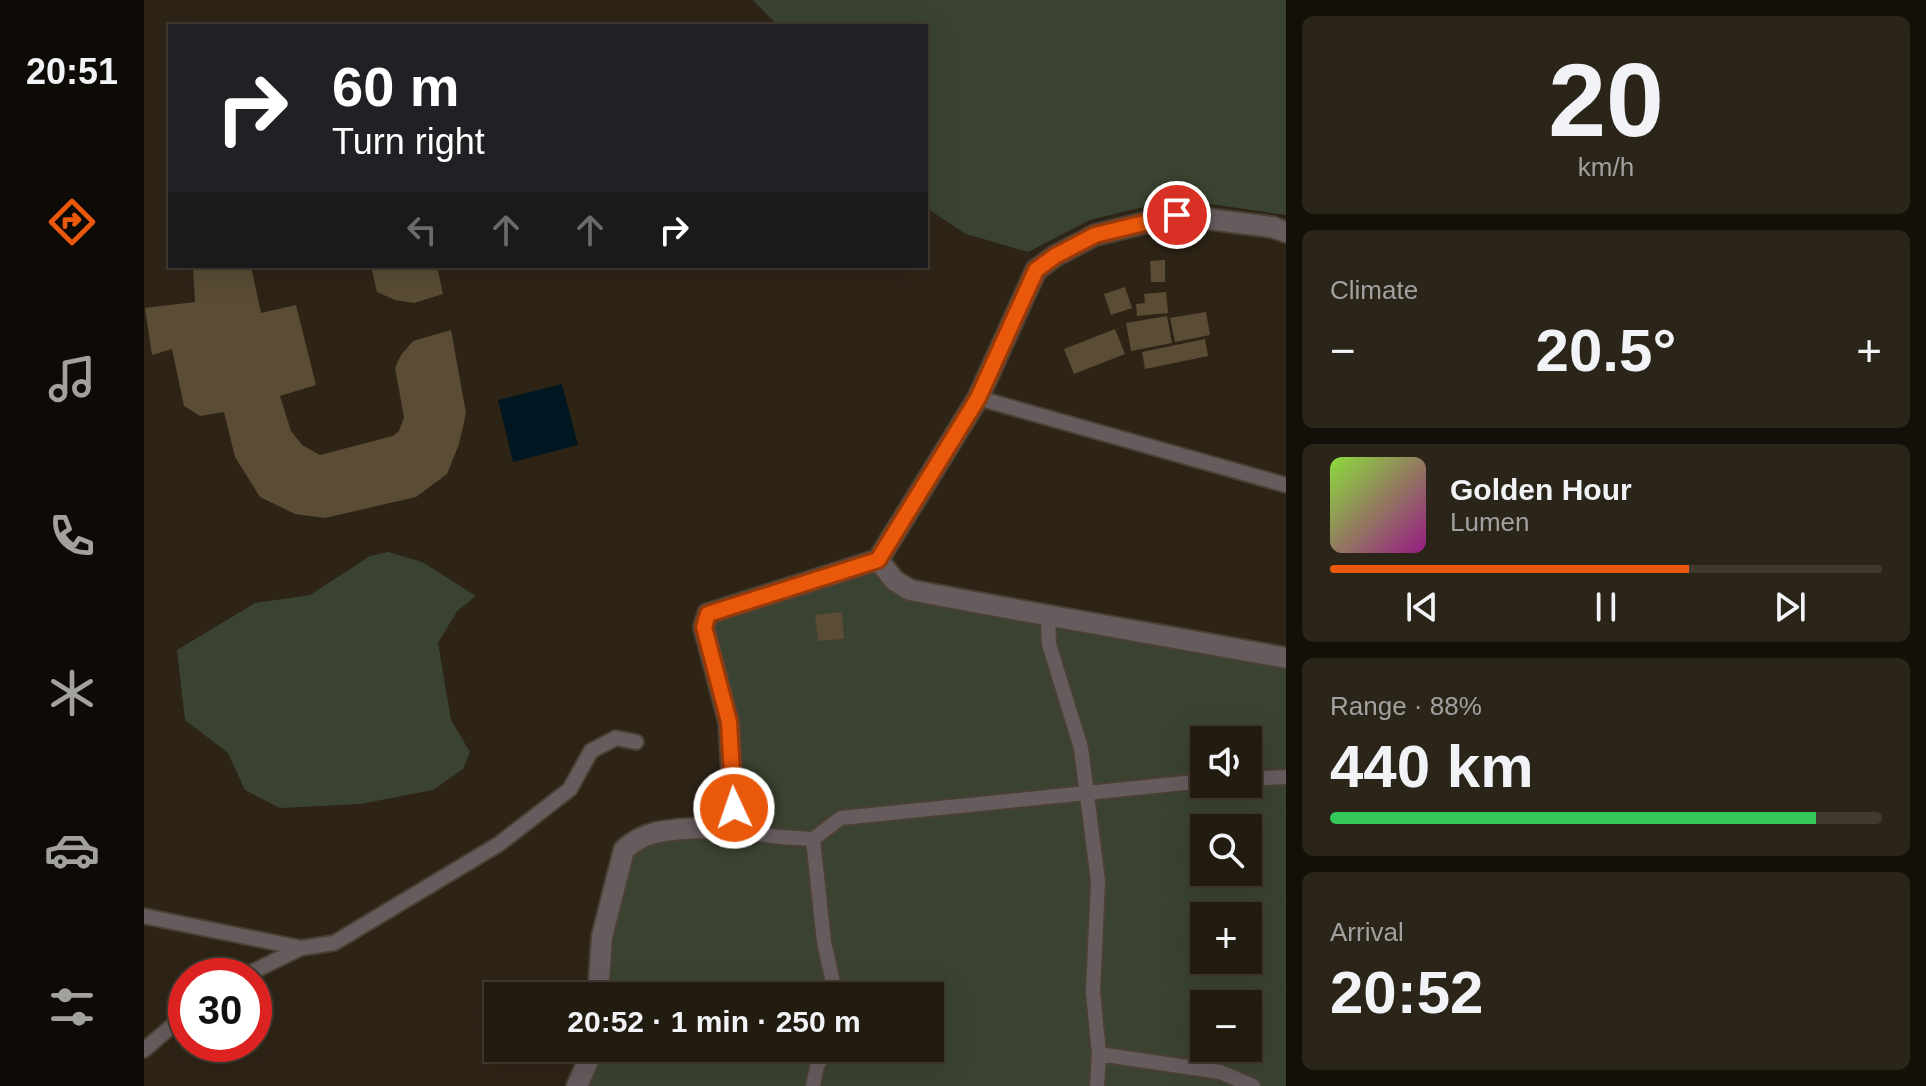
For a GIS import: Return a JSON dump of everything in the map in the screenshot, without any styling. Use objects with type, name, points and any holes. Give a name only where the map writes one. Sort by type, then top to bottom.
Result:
[{"type":"street","points":[[599,982],[602,937],[624,850],[634,840],[648,834],[719,827],[729,820],[734,808],[729,722],[704,627],[708,614],[878,560],[978,398],[1036,270],[1062,252],[1095,235],[1177,215],[1272,227],[1286,232]]},
{"type":"street","points":[[878,560],[895,581],[910,590],[1286,658]]},
{"type":"street","points":[[577,1086],[588,1062]]},
{"type":"lane","points":[[978,398],[1286,485]]},
{"type":"lane","points":[[1048,617],[1049,644],[1081,748],[1098,881],[1093,992],[1099,1054],[1097,1086]]},
{"type":"lane","points":[[272,962],[301,948],[334,943],[499,844],[570,789],[591,751],[616,738],[636,742]]},
{"type":"lane","points":[[1262,778],[1286,777]]},
{"type":"lane","points":[[729,820],[737,827],[776,836],[813,839],[841,818],[1190,783]]},
{"type":"lane","points":[[813,839],[824,942],[833,982]]},
{"type":"lane","points":[[144,916],[301,948]]},
{"type":"lane","points":[[144,1050],[168,1029]]},
{"type":"lane","points":[[1099,1054],[1220,1072],[1253,1086]]},
{"type":"lane","points":[[813,1086],[819,1062]]},
{"type":"green space","points":[[753,0],[1286,0],[1286,215],[1176,199],[1090,220],[1028,252],[966,234],[928,209],[928,24],[776,24]]},
{"type":"green space","points":[[388,552],[422,562],[476,596],[457,611],[438,643],[451,720],[470,752],[463,769],[433,790],[360,804],[280,808],[245,790],[228,753],[185,720],[177,650],[255,603],[310,595],[370,556]]},
{"type":"green space","points":[[878,560],[895,581],[1286,658],[1286,1086],[577,1086],[588,1062],[944,1062],[944,982],[600,982],[624,850],[729,820],[708,614]]},
{"type":"water","points":[[562,384],[578,445],[513,462],[498,400]]},
{"type":"building","points":[[1165,260],[1165,282],[1151,282],[1150,261]]},
{"type":"building","points":[[193,268],[251,268],[261,313],[296,305],[316,385],[280,396],[291,431],[302,445],[320,455],[393,436],[399,431],[404,417],[395,368],[401,355],[413,341],[451,330],[466,413],[459,444],[447,474],[416,497],[325,518],[295,514],[260,497],[235,457],[224,412],[200,416],[184,406],[172,349],[152,355],[145,308],[195,302]]},
{"type":"building","points":[[371,268],[437,268],[443,294],[414,303],[395,300],[377,292]]},
{"type":"building","points":[[1125,287],[1132,308],[1111,315],[1104,294]]},
{"type":"building","points":[[1166,292],[1168,313],[1137,316],[1136,304],[1145,303],[1144,294]]},
{"type":"building","points":[[1206,312],[1210,335],[1175,342],[1170,318]]},
{"type":"building","points":[[1167,316],[1172,343],[1131,351],[1126,323]]},
{"type":"building","points":[[1115,329],[1125,354],[1074,374],[1064,349]]},
{"type":"building","points":[[1205,339],[1208,356],[1145,369],[1142,352]]},
{"type":"building","points":[[842,612],[844,639],[818,641],[815,615]]},
{"type":"route","points":[[734,808],[729,722],[704,627],[708,614],[878,560],[978,398],[1036,270],[1095,235],[1177,215]]}]
